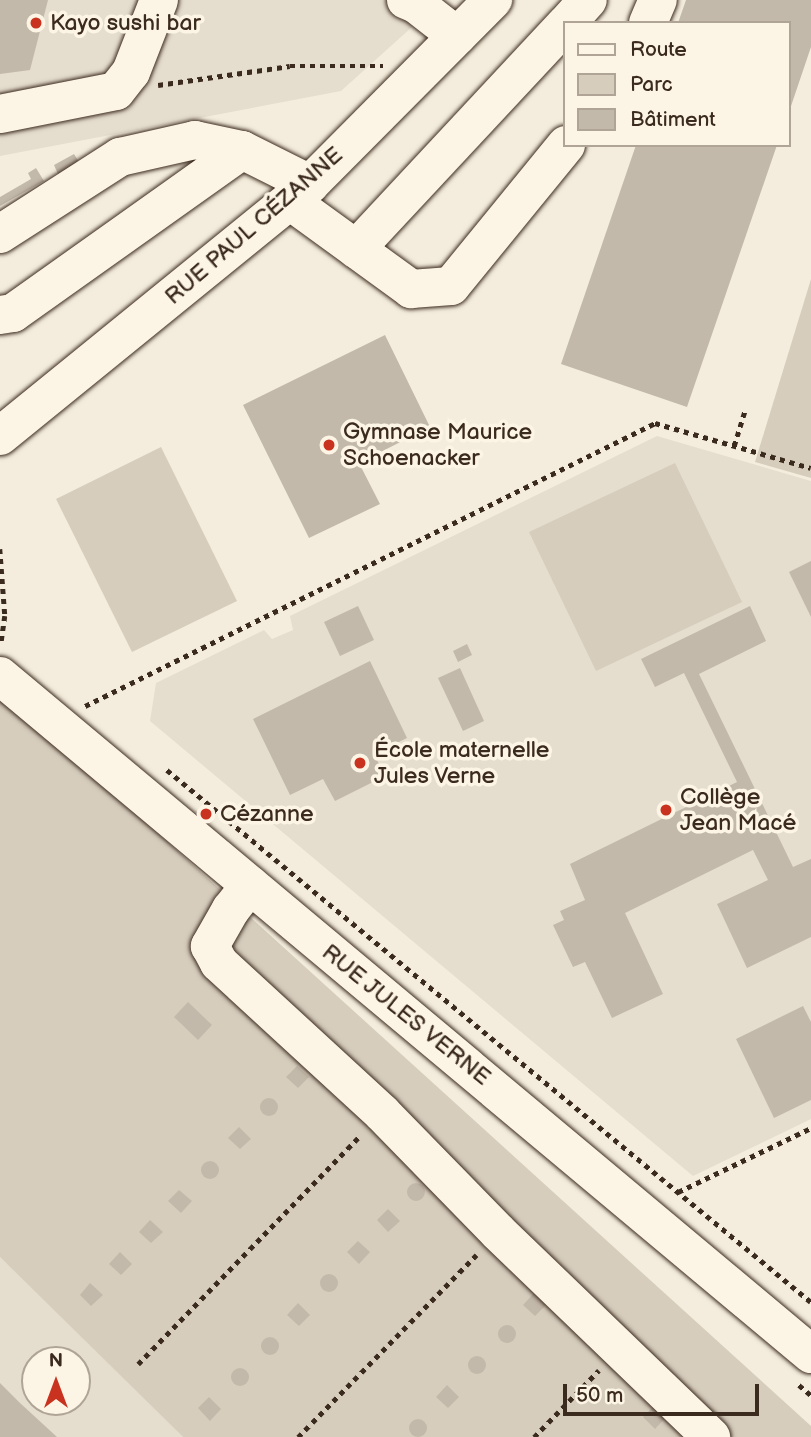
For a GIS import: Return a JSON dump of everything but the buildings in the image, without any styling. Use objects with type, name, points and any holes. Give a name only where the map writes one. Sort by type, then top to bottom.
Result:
[{"type":"street","points":[[0,114],[116,91],[131,72],[159,0]]},
{"type":"street","points":[[406,0],[416,4],[457,36]]},
{"type":"street","name":"RUE PAUL CÉZANNE","points":[[0,436],[300,192],[493,0]]},
{"type":"street","points":[[569,21],[588,0]]},
{"type":"street","points":[[649,21],[658,0]]},
{"type":"street","points":[[356,249],[562,28]]},
{"type":"street","points":[[0,234],[120,158],[195,141],[242,150],[300,192],[356,249],[411,289],[451,286],[564,147]]},
{"type":"street","points":[[0,315],[13,313],[242,150]]},
{"type":"street","name":"RUE JULES VERNE","points":[[3,669],[81,712],[250,885],[811,1354]]},
{"type":"street","points":[[250,885],[231,909],[210,946],[219,963],[382,1113],[498,1232],[711,1437]]},
{"type":"path","points":[[116,91],[290,65],[387,66]]},
{"type":"path","points":[[734,446],[745,409]]},
{"type":"path","points":[[81,712],[655,423],[811,468]]},
{"type":"path","points":[[0,549],[5,615],[0,645],[3,669]]},
{"type":"path","points":[[159,764],[811,1302]]},
{"type":"path","points":[[138,1364],[382,1113]]},
{"type":"path","points":[[678,1192],[811,1128]]},
{"type":"path","points":[[298,1437],[498,1232]]},
{"type":"path","points":[[534,1437],[619,1348]]},
{"type":"shaded area","points":[[0,0],[442,0],[341,91],[0,156]]},
{"type":"shaded area","name":"Collège Jean Macé","points":[[657,436],[811,481],[811,1119],[693,1176],[150,721],[156,683],[264,630],[272,639],[293,630],[290,616]]},
{"type":"shaded area","points":[[0,1257],[91,1346],[21,1346],[21,1416],[91,1416],[91,1346],[183,1437],[0,1437]]},
{"type":"green space","points":[[811,279],[811,478],[755,462]]},
{"type":"green space","points":[[161,447],[237,601],[132,652],[56,499]]},
{"type":"green space","points":[[675,463],[742,602],[596,671],[529,532]]},
{"type":"green space","points":[[0,690],[811,1426],[811,1437],[183,1437],[0,1257]]},
{"type":"place","name":"Kayo sushi bar","points":[[36,23]]},
{"type":"place","name":"Gymnase Maurice Schoenacker","points":[[329,445]]},
{"type":"place","name":"École maternelle Jules Verne","points":[[360,763]]},
{"type":"place","name":"Collège Jean Macé","points":[[666,810]]},
{"type":"place","name":"Cézanne","points":[[206,814]]}]
